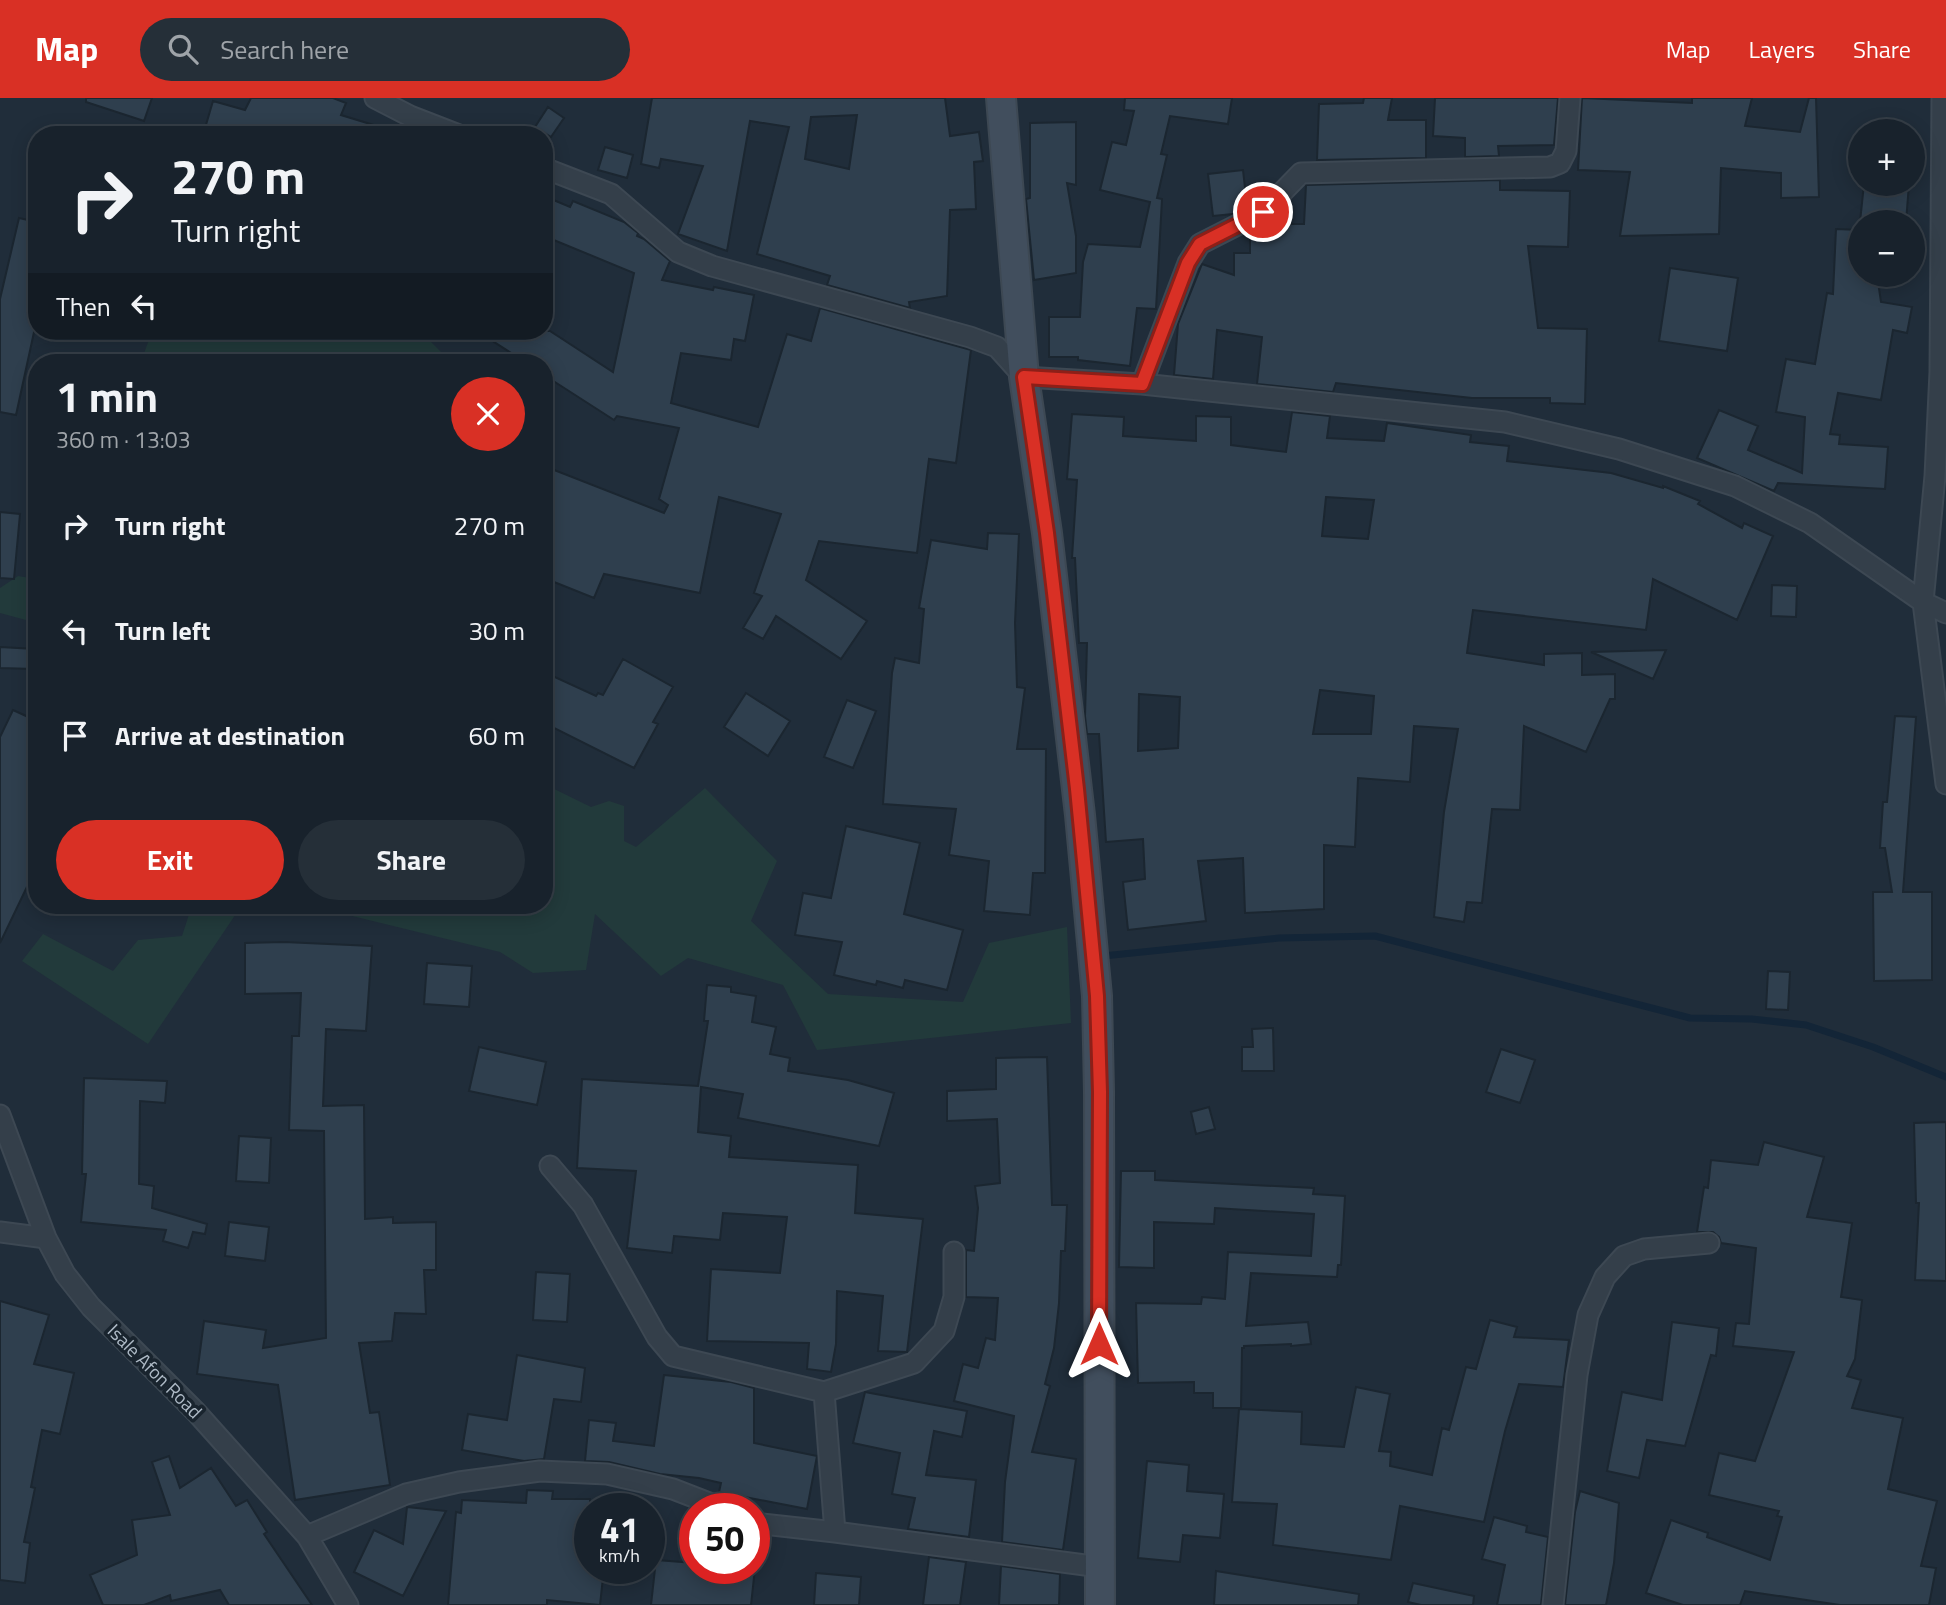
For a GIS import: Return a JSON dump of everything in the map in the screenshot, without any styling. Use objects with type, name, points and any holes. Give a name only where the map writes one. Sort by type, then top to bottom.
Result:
[{"type":"main road","points":[[1001,98],[1024,377],[1047,533],[1097,996],[1100,1092],[1100,1605]]},
{"type":"street","points":[[375,98],[436,126]]},
{"type":"street","points":[[1142,384],[1188,263],[1200,244],[1263,212],[1301,173],[1550,167],[1560,163],[1566,151],[1570,98]]},
{"type":"street","points":[[1942,98],[1944,244],[1940,372],[1935,476],[1923,603],[1946,784]]},
{"type":"street","points":[[553,171],[611,194],[678,252],[725,270],[979,340],[997,347],[1024,377],[1142,384],[1505,422],[1619,449],[1735,486],[1810,523],[1923,603],[1946,613]]},
{"type":"street","name":"Isale Afon Road","points":[[0,1115],[46,1238],[65,1275],[91,1307],[196,1412],[306,1536],[348,1605]]},
{"type":"street","points":[[550,1166],[583,1205],[657,1337],[673,1356],[824,1392],[915,1363],[944,1331],[954,1297],[954,1252]]},
{"type":"street","points":[[0,1232],[46,1238]]},
{"type":"street","points":[[1553,1605],[1577,1375],[1588,1315],[1605,1277],[1624,1256],[1644,1249],[1709,1243]]},
{"type":"street","points":[[824,1392],[835,1532]]},
{"type":"street","points":[[306,1536],[406,1494],[459,1482],[540,1471],[607,1474],[683,1493]]},
{"type":"street","points":[[770,1525],[1100,1567]]},
{"type":"green space","points":[[149,340],[429,340],[443,354],[144,354]]},
{"type":"green space","points":[[18,576],[28,578],[28,621],[0,613],[0,588]]},
{"type":"green space","points":[[553,788],[591,807],[609,801],[624,806],[624,841],[636,847],[705,788],[777,861],[751,921],[828,994],[963,1002],[989,943],[1067,927],[1071,1023],[817,1050],[783,985],[688,958],[661,976],[595,914],[586,970],[533,973],[500,952],[344,914],[553,914]]},
{"type":"green space","points":[[189,914],[236,914],[148,1044],[22,961],[43,934],[113,971],[138,940],[182,936]]},
{"type":"building","points":[[86,98],[152,98],[144,121],[86,102]]},
{"type":"building","points":[[251,98],[333,98],[346,103],[341,115],[377,126],[206,126],[213,101],[245,110]]},
{"type":"building","points":[[652,98],[945,98],[950,136],[979,132],[983,161],[974,162],[976,209],[950,210],[947,296],[909,302],[910,308],[827,285],[830,276],[757,254],[789,127],[750,121],[727,251],[678,234],[703,166],[661,159],[659,168],[641,164]],"holes":[[[857,115],[849,169],[805,159],[811,117]]]},
{"type":"building","points":[[1125,98],[1232,98],[1228,124],[1170,116],[1161,154],[1167,155],[1157,198],[1162,199],[1156,309],[1137,308],[1130,366],[1078,360],[1078,357],[1049,357],[1049,317],[1080,317],[1083,262],[1088,244],[1140,247],[1150,202],[1100,190],[1112,142],[1126,145],[1134,111],[1124,110]]},
{"type":"building","points":[[1364,98],[1392,98],[1388,120],[1426,120],[1426,158],[1317,160],[1319,104],[1363,103]]},
{"type":"building","points":[[1435,98],[1558,98],[1554,145],[1498,146],[1499,156],[1465,157],[1465,138],[1433,136]]},
{"type":"building","points":[[1582,98],[1692,103],[1692,98],[1752,98],[1745,126],[1800,132],[1809,98],[1816,98],[1819,197],[1781,198],[1781,173],[1721,168],[1719,234],[1620,236],[1630,172],[1578,170]]},
{"type":"building","points":[[548,107],[564,118],[553,134],[553,126],[536,126]]},
{"type":"building","points":[[1076,122],[1076,185],[1067,183],[1076,236],[1076,273],[1034,280],[1026,199],[1030,198],[1030,123]]},
{"type":"building","points":[[605,147],[633,155],[627,178],[598,170]]},
{"type":"building","points":[[1243,170],[1247,206],[1233,214],[1213,216],[1208,174]]},
{"type":"building","points":[[1500,180],[1500,190],[1570,191],[1568,247],[1528,246],[1538,328],[1587,329],[1585,404],[1550,403],[1550,398],[1472,398],[1336,383],[1333,392],[1257,384],[1262,337],[1217,330],[1213,379],[1174,375],[1178,324],[1202,264],[1234,275],[1234,253],[1250,253],[1250,232],[1267,224],[1304,224],[1306,185]]},
{"type":"building","points":[[1863,196],[1908,196],[1907,210],[1861,210]]},
{"type":"building","points":[[553,200],[570,207],[573,201],[624,222],[638,233],[637,236],[670,261],[662,280],[754,295],[745,341],[734,339],[731,360],[681,353],[671,403],[758,427],[787,334],[811,341],[820,308],[971,350],[956,463],[929,459],[917,553],[819,541],[806,580],[867,621],[841,659],[776,616],[763,639],[743,628],[762,596],[754,593],[781,514],[719,497],[700,593],[604,574],[594,598],[553,582],[553,470],[664,513],[668,505],[659,499],[679,428],[617,416],[614,420],[553,381],[553,354],[513,354],[491,340],[553,340],[553,333],[613,372],[634,273],[553,240]]},
{"type":"building","points":[[19,218],[28,220],[28,340],[32,340],[16,415],[0,412],[0,299]]},
{"type":"building","points":[[1836,229],[1848,230],[1848,287],[1879,287],[1881,302],[1912,307],[1907,333],[1893,330],[1881,400],[1838,393],[1830,434],[1840,435],[1839,444],[1888,447],[1885,489],[1778,483],[1774,491],[1697,458],[1719,410],[1758,426],[1748,450],[1802,473],[1805,417],[1776,412],[1786,359],[1815,364],[1827,293],[1833,294]]},
{"type":"building","points":[[1670,268],[1738,278],[1727,351],[1659,341]]},
{"type":"building","points":[[1292,412],[1330,416],[1327,438],[1384,441],[1387,423],[1471,435],[1470,442],[1509,446],[1507,461],[1611,473],[1663,486],[1700,501],[1698,504],[1742,528],[1744,523],[1773,536],[1737,620],[1653,579],[1646,630],[1473,610],[1467,653],[1544,665],[1544,654],[1582,653],[1582,675],[1615,674],[1615,699],[1610,699],[1586,752],[1524,726],[1520,810],[1492,809],[1482,903],[1467,902],[1464,922],[1434,917],[1444,812],[1458,729],[1414,726],[1410,782],[1358,778],[1355,847],[1324,845],[1324,909],[1245,913],[1243,858],[1198,861],[1206,921],[1128,930],[1123,882],[1145,879],[1143,839],[1106,842],[1099,734],[1087,734],[1087,643],[1079,643],[1075,558],[1072,558],[1077,480],[1067,479],[1072,414],[1124,417],[1123,436],[1196,441],[1196,416],[1231,417],[1231,445],[1286,452]],"holes":[[[1326,497],[1374,500],[1368,539],[1322,536]],[[1320,690],[1374,696],[1371,734],[1313,734]],[[1139,694],[1180,697],[1178,748],[1138,751]]]},
{"type":"building","points":[[0,512],[20,514],[14,579],[0,578]]},
{"type":"building","points":[[988,533],[1019,534],[1015,623],[1017,687],[1025,688],[1017,749],[1046,749],[1045,873],[1033,873],[1030,915],[984,911],[989,861],[949,855],[956,809],[883,804],[892,673],[895,658],[919,663],[924,609],[919,608],[931,540],[987,549]]},
{"type":"building","points":[[1772,585],[1797,586],[1796,617],[1771,616]]},
{"type":"building","points":[[0,647],[28,649],[28,669],[0,668]]},
{"type":"building","points":[[1666,650],[1653,679],[1591,652]]},
{"type":"building","points":[[623,659],[673,687],[653,722],[658,724],[634,768],[553,728],[553,676],[596,696],[598,693],[603,695]]},
{"type":"building","points":[[746,693],[790,721],[768,756],[724,727]]},
{"type":"building","points":[[847,700],[876,711],[853,768],[824,757]]},
{"type":"building","points":[[13,710],[28,717],[28,885],[0,943],[0,737]]},
{"type":"building","points":[[1895,716],[1916,717],[1903,892],[1932,892],[1932,980],[1874,981],[1873,892],[1892,892],[1885,848],[1880,848],[1883,802],[1887,802]]},
{"type":"building","points":[[846,826],[920,843],[904,914],[963,930],[947,990],[905,980],[903,988],[877,981],[876,985],[834,975],[842,942],[795,935],[803,893],[831,898]]},
{"type":"building","points":[[245,943],[372,946],[366,1031],[326,1029],[323,1106],[364,1105],[365,1219],[393,1217],[393,1223],[436,1222],[436,1270],[424,1270],[426,1314],[395,1313],[392,1341],[359,1343],[370,1413],[379,1412],[390,1485],[295,1500],[278,1385],[197,1374],[204,1321],[266,1330],[263,1348],[326,1338],[324,1131],[289,1130],[292,1036],[299,1036],[301,993],[245,994]]},
{"type":"building","points":[[427,963],[472,966],[469,1007],[424,1004]]},
{"type":"building","points":[[1768,971],[1790,972],[1788,1010],[1766,1009]]},
{"type":"building","points":[[707,985],[731,987],[731,992],[756,996],[752,1022],[776,1027],[770,1054],[790,1058],[788,1071],[848,1080],[894,1093],[879,1146],[738,1118],[743,1094],[701,1087],[698,1132],[731,1136],[729,1157],[858,1165],[855,1213],[923,1219],[907,1352],[878,1351],[883,1296],[837,1291],[836,1344],[831,1372],[807,1369],[809,1343],[707,1341],[711,1269],[780,1273],[787,1217],[723,1213],[720,1240],[674,1236],[672,1253],[627,1248],[636,1171],[577,1168],[582,1079],[698,1086],[708,1021],[704,1021]]},
{"type":"building","points":[[1273,1028],[1274,1071],[1242,1071],[1242,1047],[1253,1047],[1252,1029]]},
{"type":"building","points":[[479,1047],[546,1062],[537,1105],[469,1091]]},
{"type":"building","points":[[1501,1049],[1535,1060],[1520,1103],[1486,1092]]},
{"type":"building","points":[[1047,1057],[1052,1205],[1067,1205],[1065,1251],[1061,1251],[1054,1348],[1045,1384],[1050,1386],[1032,1452],[1076,1459],[1063,1550],[1002,1542],[1005,1482],[1014,1416],[954,1401],[963,1364],[978,1368],[986,1338],[995,1340],[998,1298],[966,1297],[966,1250],[974,1251],[978,1208],[975,1186],[1000,1183],[997,1119],[947,1121],[947,1091],[996,1089],[996,1058]]},
{"type":"building","points":[[84,1078],[167,1081],[165,1103],[140,1101],[139,1184],[154,1186],[152,1208],[207,1224],[205,1234],[193,1232],[188,1248],[163,1241],[166,1230],[81,1222],[86,1174],[82,1174]]},
{"type":"building","points":[[1209,1107],[1215,1129],[1196,1134],[1191,1112]]},
{"type":"building","points":[[1946,1122],[1946,1281],[1915,1280],[1919,1203],[1916,1203],[1914,1123]]},
{"type":"building","points":[[239,1136],[271,1138],[269,1183],[236,1181]]},
{"type":"building","points":[[1764,1142],[1824,1157],[1807,1217],[1852,1223],[1841,1297],[1862,1300],[1855,1359],[1847,1376],[1861,1380],[1852,1408],[1903,1418],[1888,1489],[1937,1501],[1921,1566],[1936,1568],[1929,1605],[1840,1605],[1745,1591],[1740,1605],[1683,1605],[1646,1593],[1671,1520],[1708,1533],[1707,1537],[1770,1560],[1782,1517],[1777,1516],[1779,1511],[1709,1495],[1719,1453],[1755,1461],[1794,1352],[1733,1346],[1736,1323],[1749,1324],[1756,1248],[1721,1243],[1713,1232],[1697,1232],[1704,1187],[1708,1188],[1711,1160],[1758,1165]]},
{"type":"building","points":[[1121,1171],[1155,1171],[1155,1180],[1314,1188],[1313,1194],[1345,1196],[1341,1265],[1338,1265],[1337,1277],[1251,1273],[1246,1326],[1308,1322],[1311,1344],[1244,1346],[1241,1408],[1213,1408],[1213,1393],[1194,1393],[1194,1382],[1138,1383],[1136,1303],[1201,1304],[1202,1297],[1225,1299],[1228,1252],[1311,1256],[1314,1214],[1215,1208],[1214,1224],[1154,1222],[1154,1268],[1119,1267]]},
{"type":"building","points":[[229,1222],[269,1227],[265,1261],[225,1256]]},
{"type":"building","points":[[536,1272],[570,1274],[567,1322],[533,1320]]},
{"type":"building","points":[[0,1301],[49,1315],[34,1364],[74,1373],[60,1434],[42,1430],[31,1487],[35,1488],[24,1542],[30,1543],[25,1583],[0,1580]]},
{"type":"building","points":[[1490,1320],[1517,1327],[1514,1337],[1569,1340],[1563,1387],[1519,1384],[1484,1522],[1400,1506],[1391,1560],[1273,1545],[1277,1504],[1232,1502],[1239,1409],[1302,1412],[1301,1444],[1344,1447],[1356,1387],[1390,1394],[1379,1451],[1391,1452],[1390,1466],[1432,1475],[1442,1428],[1449,1430],[1466,1367],[1476,1369]]},
{"type":"building","points":[[1672,1322],[1719,1328],[1716,1356],[1711,1355],[1685,1446],[1647,1440],[1639,1478],[1607,1471],[1622,1392],[1662,1400]]},
{"type":"building","points":[[517,1355],[585,1368],[581,1402],[554,1399],[544,1459],[524,1461],[462,1450],[468,1414],[507,1420]]},
{"type":"building","points":[[664,1375],[731,1382],[754,1388],[754,1443],[817,1456],[807,1509],[770,1502],[770,1493],[724,1493],[719,1492],[721,1483],[660,1474],[609,1462],[585,1461],[589,1420],[616,1423],[613,1441],[654,1446]]},
{"type":"building","points":[[865,1392],[967,1411],[962,1437],[934,1431],[926,1475],[976,1480],[969,1537],[908,1529],[915,1498],[892,1494],[900,1453],[853,1443]]},
{"type":"building","points":[[169,1456],[180,1488],[211,1468],[236,1506],[247,1500],[267,1532],[264,1534],[312,1605],[229,1605],[220,1590],[171,1601],[170,1595],[144,1605],[103,1605],[90,1575],[137,1555],[132,1520],[170,1515],[152,1462]]},
{"type":"building","points":[[1147,1461],[1189,1465],[1187,1491],[1224,1494],[1220,1538],[1183,1535],[1180,1562],[1138,1558]]},
{"type":"building","points":[[527,1490],[553,1491],[552,1499],[574,1499],[574,1584],[602,1584],[600,1605],[547,1600],[547,1605],[448,1605],[456,1512],[461,1513],[462,1500],[526,1503]]},
{"type":"building","points":[[1580,1491],[1619,1503],[1614,1563],[1606,1605],[1565,1605],[1575,1512]]},
{"type":"building","points":[[407,1507],[446,1511],[403,1596],[354,1572],[374,1530],[403,1544]]},
{"type":"building","points":[[1494,1517],[1527,1526],[1526,1532],[1548,1537],[1541,1605],[1497,1605],[1505,1565],[1482,1559]]},
{"type":"building","points":[[929,1557],[966,1562],[960,1605],[923,1605]]},
{"type":"building","points":[[665,1561],[679,1562],[679,1584],[753,1584],[751,1605],[651,1605],[653,1584],[665,1584]]},
{"type":"building","points":[[1001,1566],[1060,1574],[1059,1605],[999,1605]]},
{"type":"building","points":[[1216,1571],[1359,1594],[1358,1605],[1214,1605]]},
{"type":"building","points":[[816,1573],[861,1577],[859,1605],[814,1605]]},
{"type":"building","points":[[1413,1583],[1474,1596],[1473,1605],[1421,1605],[1408,1602]]},
{"type":"waterway","points":[[1103,956],[1279,938],[1375,936],[1690,1018],[1752,1019],[1806,1025],[1873,1047],[1946,1077]]},
{"type":"route","points":[[1099,1344],[1100,1092],[1097,996],[1077,789],[1047,533],[1024,377],[1142,384],[1188,263],[1200,244],[1263,212]]}]
